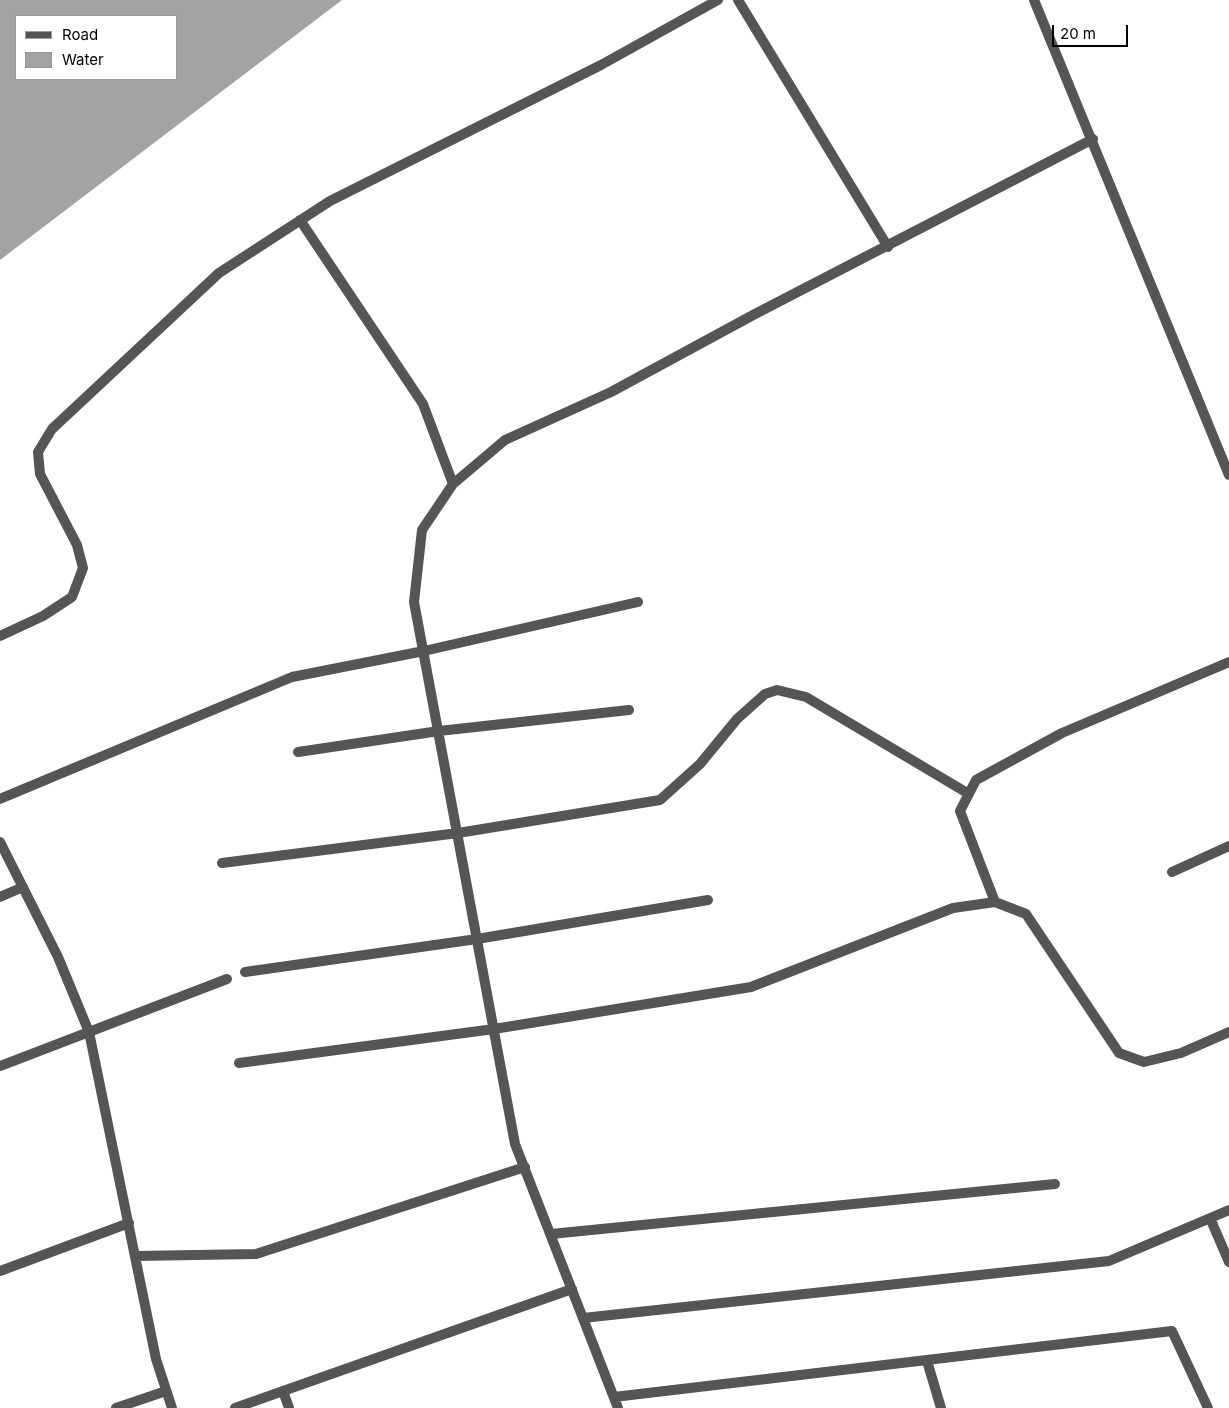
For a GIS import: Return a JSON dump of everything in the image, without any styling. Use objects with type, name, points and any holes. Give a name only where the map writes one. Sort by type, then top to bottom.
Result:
[{"type":"street","points":[[0,636],[42,616],[72,597],[83,568],[77,545],[40,474],[38,452],[52,429],[219,273],[330,201],[601,65],[718,0]]},
{"type":"street","points":[[738,0],[888,247]]},
{"type":"street","points":[[1034,0],[1093,139],[1229,475]]},
{"type":"street","points":[[618,1408],[515,1144],[414,602],[422,530],[453,484],[505,440],[611,392],[755,314],[888,247],[1093,139]]},
{"type":"street","points":[[300,220],[423,404],[453,484]]},
{"type":"street","points":[[0,798],[292,677],[424,651],[638,602]]},
{"type":"street","points":[[995,902],[960,811],[976,780],[1062,733],[1229,662]]},
{"type":"street","points":[[222,863],[458,832],[660,800],[700,764],[737,719],[765,694],[777,690],[806,697],[969,794]]},
{"type":"street","points":[[298,752],[438,731],[629,710]]},
{"type":"street","points":[[0,842],[58,957],[89,1032],[156,1359],[172,1408]]},
{"type":"street","points":[[1172,872],[1229,846]]},
{"type":"street","points":[[0,897],[23,887]]},
{"type":"street","points":[[246,972],[477,939],[708,900]]},
{"type":"street","points":[[239,1063],[494,1029],[752,987],[953,908],[995,902],[1026,914],[1119,1053],[1144,1062],[1182,1053],[1229,1032]]},
{"type":"street","points":[[0,1066],[227,979]]},
{"type":"street","points":[[135,1256],[256,1254],[524,1167]]},
{"type":"street","points":[[551,1234],[1056,1184]]},
{"type":"street","points":[[583,1318],[1109,1261],[1229,1210]]},
{"type":"street","points":[[1210,1218],[1229,1262]]},
{"type":"street","points":[[0,1271],[129,1223]]},
{"type":"street","points":[[235,1408],[572,1290]]},
{"type":"street","points":[[614,1397],[927,1362],[1172,1331],[1208,1408]]},
{"type":"street","points":[[927,1362],[941,1408]]},
{"type":"street","points":[[116,1408],[166,1391]]},
{"type":"street","points":[[283,1391],[289,1408]]},
{"type":"water","points":[[0,0],[342,0],[0,260]]}]
